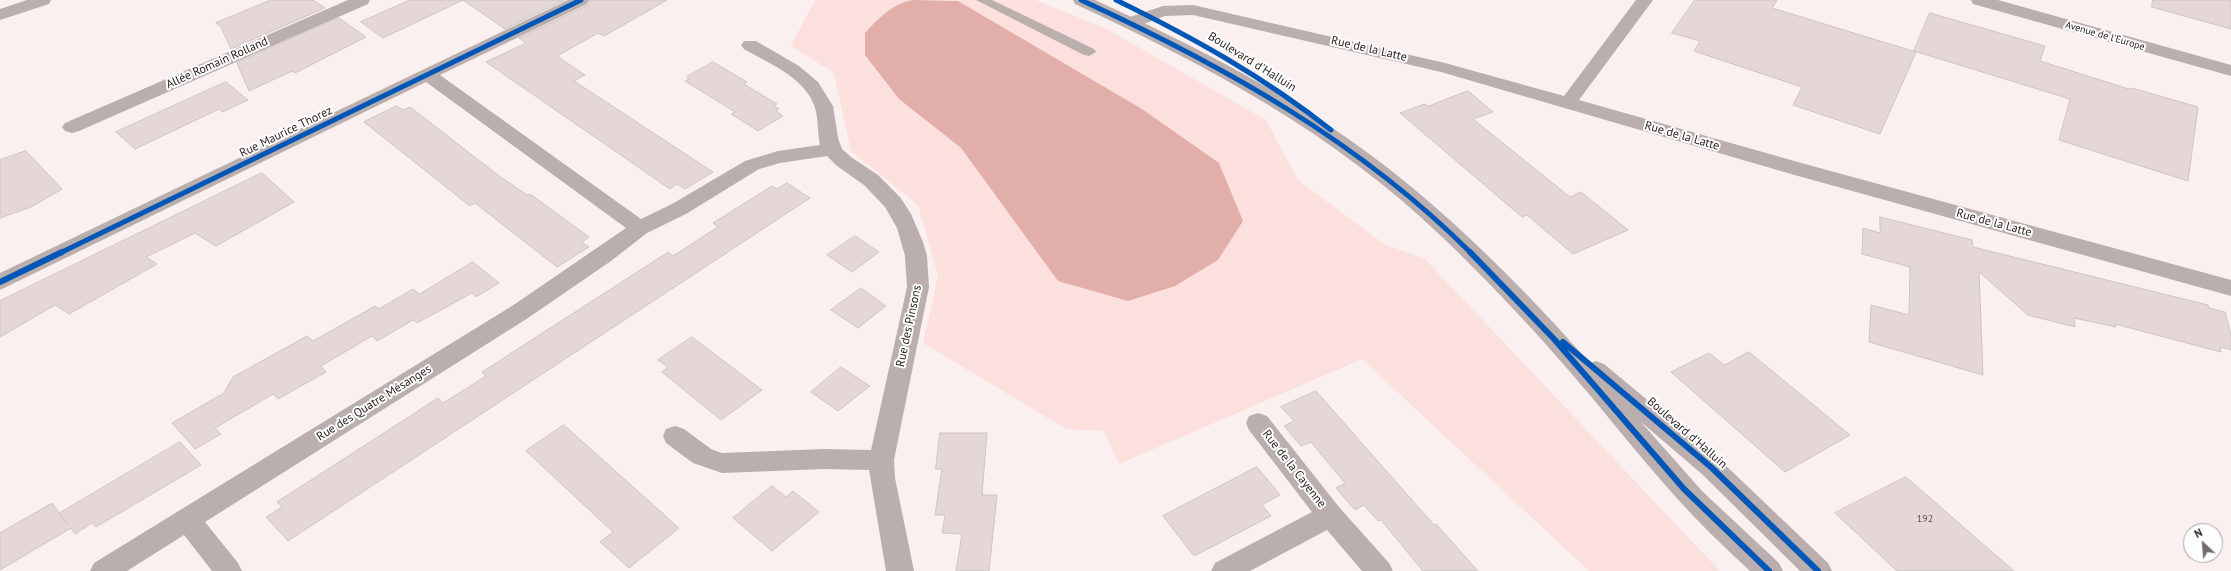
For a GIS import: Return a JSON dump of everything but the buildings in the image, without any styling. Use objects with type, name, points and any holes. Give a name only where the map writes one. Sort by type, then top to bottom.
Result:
[{"type":"main road","name":"Boulevard d'Halluin","points":[[1081,0],[1130,23],[1256,90],[1299,115],[1366,161]]},
{"type":"main road","name":"Boulevard d'Halluin","points":[[1116,0],[1210,48],[1267,82],[1322,122],[1445,229],[1536,319],[1684,489],[1715,521],[1769,571]]},
{"type":"main road","name":"Boulevard d'Halluin","points":[[1536,319],[1712,468],[1818,571]]},
{"type":"street","points":[[0,16],[43,0]]},
{"type":"street","name":"Allée Romain Rolland","points":[[72,127],[362,0]]},
{"type":"street","name":"Rue Maurice Thorez","points":[[2,279],[581,0]]},
{"type":"street","points":[[1568,103],[1645,0]]},
{"type":"street","name":"Avenue de l'Europe","points":[[1978,0],[2231,71]]},
{"type":"street","name":"Rue de la Latte","points":[[1130,23],[1148,15],[1174,9],[1205,11],[1420,61],[2231,288]]},
{"type":"street","points":[[750,45],[797,74],[815,90],[824,106],[829,142],[832,149]]},
{"type":"street","points":[[428,75],[640,228]]},
{"type":"street","name":"Rue des Quatre Mésanges","points":[[104,571],[520,312],[603,256],[640,228],[679,209],[752,165],[778,157],[832,149]]},
{"type":"street","name":"Rue des Pinsons","points":[[832,149],[837,156],[883,191],[900,210],[908,228],[917,262],[918,287],[881,460],[882,478],[900,571]]},
{"type":"street","name":"Rue de la Cayenne","points":[[1258,423],[1330,515],[1379,571]]},
{"type":"street","points":[[675,436],[702,456],[722,462],[825,459],[881,460]]},
{"type":"street","name":"Rue de la Cayenne","points":[[1225,571],[1330,515]]},
{"type":"street","points":[[188,518],[228,571]]},
{"type":"lane","points":[[982,0],[1089,52]]},
{"type":"shaded area","points":[[815,0],[913,0],[906,1],[899,99],[961,148],[1058,281],[1175,286],[1218,259],[1243,221],[958,1],[948,0],[1036,0],[1105,28],[1266,120],[1298,180],[1384,244],[1425,259],[1720,571],[1589,571],[1362,359],[1119,464],[1103,431],[1066,429],[923,343],[938,276],[918,205],[851,151],[834,73],[791,46]]},
{"type":"shaded area","points":[[913,0],[958,1],[1142,109],[1219,163],[1243,221],[1218,260],[1175,286],[1128,301],[1058,281],[961,148],[899,99],[865,55],[865,33],[886,12],[899,4]]},
{"type":"cycle path","points":[[0,282],[581,0]]},
{"type":"cycle path","points":[[1081,0],[1185,50],[1253,87],[1319,128],[1376,168],[1447,229],[1513,295],[1573,360],[1684,489],[1769,571]]},
{"type":"cycle path","points":[[1116,0],[1173,28],[1228,58],[1281,92],[1331,130]]},
{"type":"cycle path","points":[[1563,342],[1712,468],[1818,571]]}]
